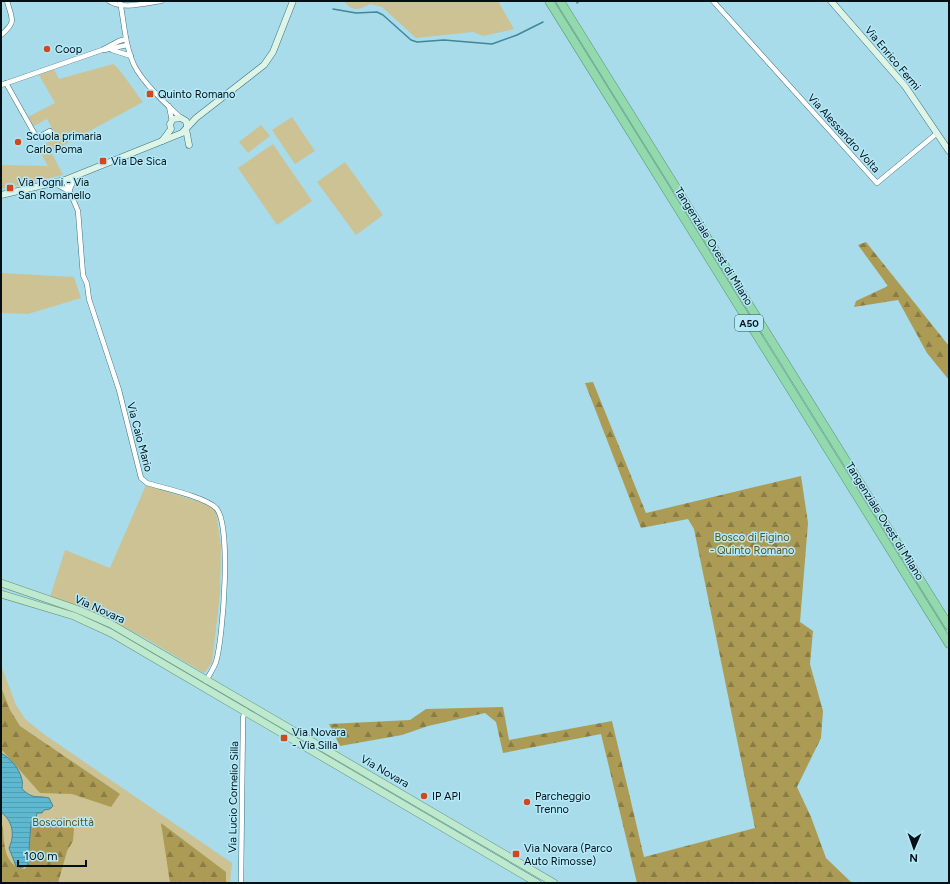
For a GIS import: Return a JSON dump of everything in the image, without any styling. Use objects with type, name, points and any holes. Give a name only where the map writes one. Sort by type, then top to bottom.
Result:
[{"type":"highway","name":"Tangenziale Ovest di Milano","points":[[549,1],[949,644]]},
{"type":"highway","name":"Tangenziale Ovest di Milano","points":[[560,1],[949,626]]},
{"type":"main road","name":"Via Novara","points":[[1,583],[79,610],[111,624],[554,883]]},
{"type":"main road","name":"Via Novara","points":[[1,594],[46,606],[96,625],[537,883]]},
{"type":"street","points":[[1,34],[11,26],[12,22],[7,1]]},
{"type":"street","points":[[109,1],[113,4],[161,1]]},
{"type":"street","points":[[1,195],[75,177],[179,134],[196,118],[264,65],[273,52],[293,1]]},
{"type":"street","name":"Via Alessandro Volta","points":[[712,1],[877,183],[936,134]]},
{"type":"street","name":"Via Enrico Fermi","points":[[831,1],[905,86],[936,134],[949,151]]},
{"type":"street","points":[[121,3],[126,39],[131,56],[138,71],[169,106],[183,119],[188,143],[179,134],[171,129]]},
{"type":"street","points":[[50,131],[37,138],[3,84],[102,50],[126,39]]},
{"type":"street","points":[[102,50],[112,50],[128,45]]},
{"type":"street","points":[[112,50],[131,56]]},
{"type":"street","points":[[161,142],[171,129],[172,121],[169,106]]},
{"type":"street","points":[[172,121],[176,118],[196,118]]},
{"type":"street","points":[[54,183],[69,191],[75,177]]},
{"type":"street","name":"Via Caio Mario","points":[[65,180],[79,216],[83,275],[88,286],[89,299],[119,390],[141,478],[147,483],[208,502],[220,513],[224,542],[220,639],[215,663],[202,687]]},
{"type":"street","points":[[245,711],[246,703]]},
{"type":"street","name":"Via Lucio Cornelio Silla","points":[[241,883],[243,718],[245,711]]},
{"type":"green space","points":[[344,1],[498,1],[514,29],[483,36],[473,32],[416,38],[382,7],[370,4],[356,9],[347,5]]},
{"type":"green space","points":[[113,64],[124,75],[143,102],[51,152],[63,175],[1,189],[1,165],[48,166],[38,148],[57,137],[47,119],[34,126],[28,117],[55,103],[39,75],[54,70],[59,79]]},
{"type":"green space","points":[[292,117],[315,151],[295,164],[272,130]]},
{"type":"green space","points":[[261,125],[270,136],[248,153],[239,142]]},
{"type":"green space","points":[[273,144],[312,201],[277,225],[238,168]]},
{"type":"green space","points":[[345,162],[383,215],[356,235],[317,182]]},
{"type":"green space","points":[[866,242],[949,346],[949,380],[927,353],[898,300],[854,307],[856,301],[888,286],[858,245]]},
{"type":"green space","points":[[1,273],[74,277],[81,298],[28,314],[1,313]]},
{"type":"green space","name":"Bosco di Figino - Quinto Romano","points":[[593,382],[646,513],[801,476],[808,523],[800,622],[813,631],[810,664],[823,711],[821,738],[797,787],[811,817],[826,858],[852,883],[637,883],[601,734],[503,753],[496,722],[485,713],[428,726],[402,735],[340,746],[329,724],[410,720],[426,709],[503,707],[509,740],[612,721],[644,857],[755,828],[694,529],[688,519],[641,528],[585,383]]},
{"type":"green space","points":[[146,485],[209,505],[216,511],[221,546],[220,594],[212,663],[204,673],[145,638],[105,617],[50,597],[65,550],[110,568]]},
{"type":"green space","name":"Boscoincittà","points":[[1,665],[16,705],[25,719],[45,735],[232,863],[230,883],[1,883]]},
{"type":"green space","points":[[1,687],[10,710],[20,726],[120,794],[111,807],[72,794],[40,793],[1,749]]},
{"type":"green space","points":[[62,818],[74,829],[73,841],[67,851],[58,883],[1,883],[1,826],[3,827],[6,854],[13,864],[25,869],[29,863],[31,824],[33,821]]},
{"type":"green space","points":[[161,823],[226,872],[226,883],[170,883]]},
{"type":"water","points":[[1,753],[17,768],[21,776],[22,789],[32,796],[49,798],[53,806],[50,809],[44,810],[42,813],[37,813],[36,818],[31,822],[28,865],[21,868],[16,866],[9,848],[12,838],[12,828],[8,820],[1,812]]},
{"type":"waterway","points":[[333,9],[356,13],[377,12],[383,15],[411,40],[417,42],[444,40],[492,44],[517,35],[543,22]]},
{"type":"place","name":"Coop","points":[[47,49]]},
{"type":"place","name":"Quinto Romano","points":[[150,94]]},
{"type":"place","name":"Scuola primaria Carlo Poma","points":[[18,142]]},
{"type":"place","name":"Via De Sica","points":[[103,161]]},
{"type":"place","name":"Via Togni - Via San Romanello","points":[[10,188]]},
{"type":"place","name":"Via Novara - Via Silla","points":[[284,738]]},
{"type":"place","name":"IP API","points":[[424,796]]},
{"type":"place","name":"Parcheggio Trenno","points":[[527,802]]},
{"type":"place","name":"Via Novara (Parco Auto Rimosse)","points":[[516,854]]}]
